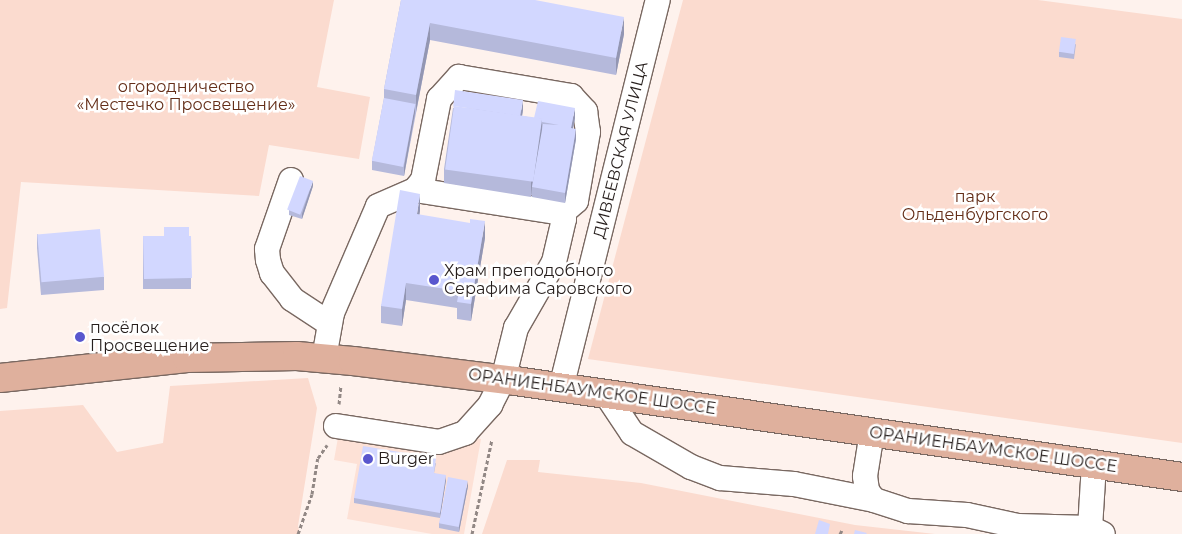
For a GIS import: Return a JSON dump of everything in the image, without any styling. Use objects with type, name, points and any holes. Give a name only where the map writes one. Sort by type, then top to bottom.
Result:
[{"type":"main road","name":"ОРАНИЕНБАУМСКОЕ ШОССЕ","points":[[0,378],[187,358],[324,358],[606,394],[1182,477]]},
{"type":"street","name":"ДИВЕЕВСКАЯ УЛИЦА","points":[[561,388],[658,0]]},
{"type":"street","points":[[324,358],[330,324],[378,206],[415,190],[423,180],[439,99],[459,77],[571,96],[585,111],[588,132],[576,201],[562,213],[415,190]]},
{"type":"street","points":[[290,180],[267,249],[268,260],[272,273],[292,299],[330,324]]},
{"type":"street","points":[[336,426],[439,442],[465,433],[490,405],[503,380],[516,328],[554,262],[564,219],[562,213]]},
{"type":"street","points":[[606,394],[632,433],[691,467],[720,478],[794,484],[874,500],[908,511],[967,515],[1018,526],[1096,531],[1094,464]]},
{"type":"street","points":[[872,432],[865,476],[867,491],[874,500]]},
{"type":"path","points":[[472,534],[494,434]]},
{"type":"path","points":[[298,534],[310,501],[318,458]]},
{"type":"path","points":[[840,534],[842,530]]},
{"type":"shaded area","points":[[342,415],[481,439],[464,534],[432,534],[347,519],[357,464],[334,460]]},
{"type":"green space","name":"огородничество «Местечко Просвещение»","points":[[0,0],[334,0],[317,87],[370,97],[359,159],[269,145],[259,196],[21,182],[7,308],[0,309]]},
{"type":"green space","name":"парк Ольденбургского","points":[[683,0],[1038,0],[1182,19],[1182,443],[588,359]]},
{"type":"green space","points":[[308,378],[317,408],[298,526],[300,534],[0,534],[0,411],[83,405],[117,452],[163,443],[170,386]]},
{"type":"green space","points":[[507,460],[540,460],[538,472],[641,483],[855,525],[935,534],[482,534]]},
{"type":"building","points":[[401,0],[535,0],[624,17],[616,58],[430,23],[416,95],[384,89]]},
{"type":"building","points":[[1061,37],[1076,39],[1074,54],[1059,52]]},
{"type":"building","points":[[455,90],[523,100],[520,116],[454,106],[453,108]]},
{"type":"building","points":[[384,98],[415,104],[403,167],[372,161]]},
{"type":"building","points":[[538,101],[575,108],[571,128],[576,129],[565,193],[532,187],[543,124],[559,125],[542,122],[542,119],[534,118]]},
{"type":"building","points":[[454,106],[542,118],[533,182],[445,169]]},
{"type":"building","points":[[300,176],[313,181],[300,215],[287,210]]},
{"type":"building","name":"Храм преподобного Серафима Саровского","points":[[400,190],[420,194],[417,214],[470,223],[470,219],[485,221],[471,304],[457,302],[459,291],[406,283],[402,309],[381,306]]},
{"type":"building","points":[[164,227],[189,227],[192,278],[144,279],[143,236],[164,236]]},
{"type":"building","points":[[100,229],[104,277],[41,282],[37,234]]},
{"type":"building","points":[[363,446],[436,458],[434,473],[446,475],[440,513],[354,498]]},
{"type":"building","points":[[448,477],[468,481],[459,527],[439,523]]},
{"type":"building","points":[[819,520],[830,524],[828,534],[815,534]]},
{"type":"building","points":[[855,530],[867,533],[854,534]]},
{"type":"place","name":"Храм преподобного Серафима Саровского","points":[[434,280]]},
{"type":"place","name":"посёлок Просвещение","points":[[80,337]]},
{"type":"place","name":"Burger","points":[[368,459]]}]
